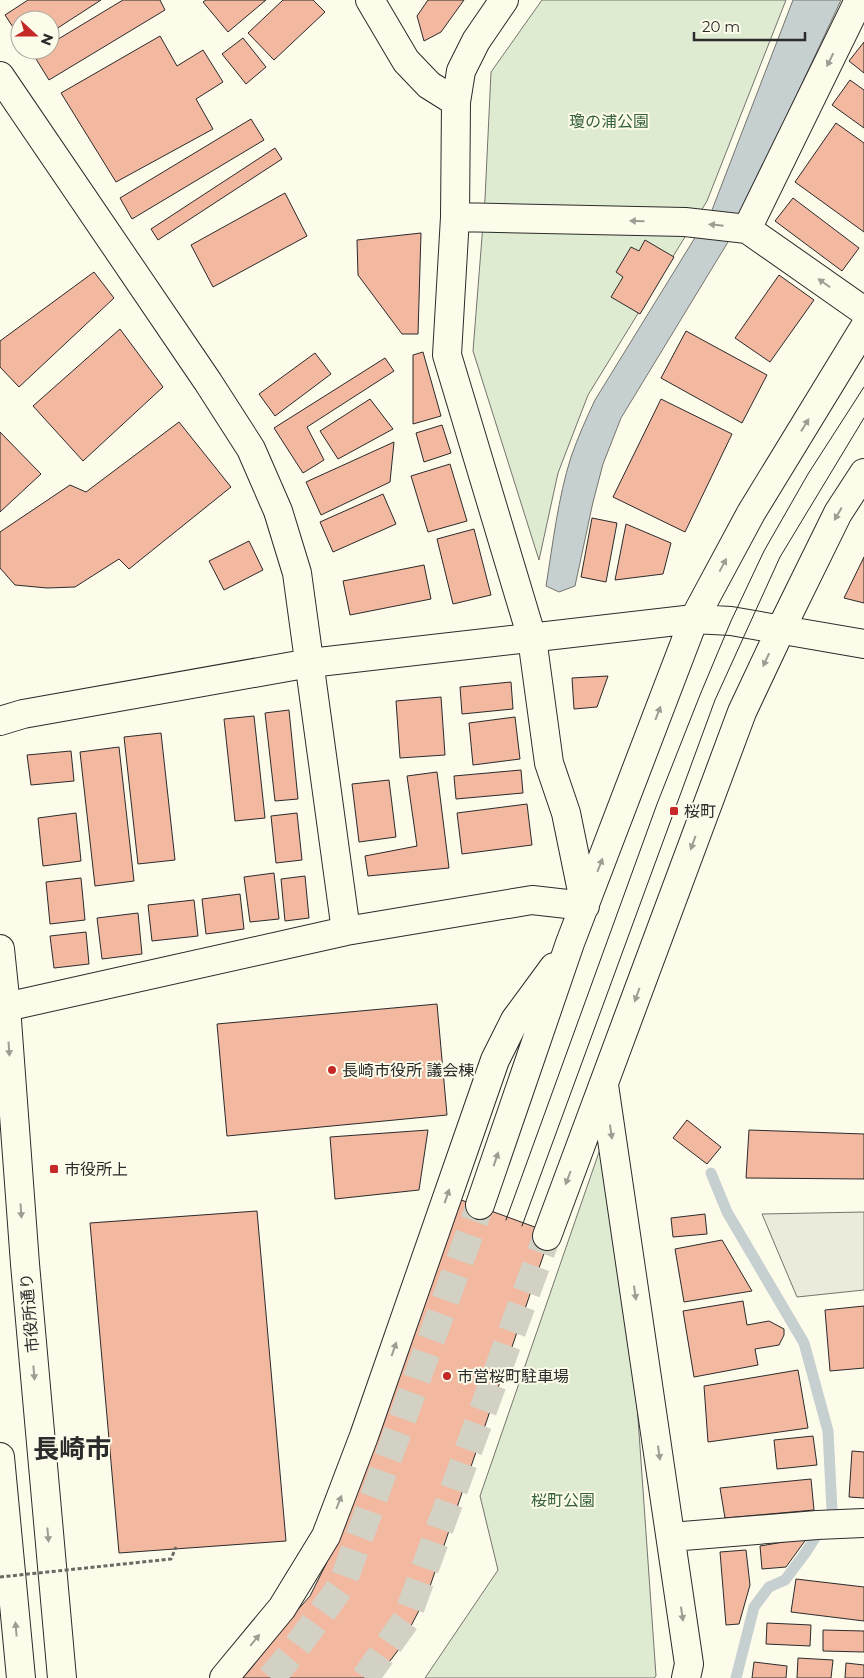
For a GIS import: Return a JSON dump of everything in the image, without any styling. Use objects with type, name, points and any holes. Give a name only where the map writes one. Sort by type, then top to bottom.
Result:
[{"type":"main road","points":[[370,0],[406,61],[429,85],[456,102]]},
{"type":"main road","points":[[504,0],[476,42],[461,71],[456,102],[455,217],[447,355],[532,638],[548,763],[566,813],[585,906]]},
{"type":"main road","points":[[747,229],[859,0]]},
{"type":"main road","points":[[0,76],[208,382],[251,449],[278,512],[297,573],[346,930]]},
{"type":"main road","points":[[455,217],[685,222],[747,229],[864,311]]},
{"type":"main road","points":[[480,1205],[570,944],[694,619],[751,513],[864,328]]},
{"type":"main road","points":[[547,1236],[742,712],[838,512],[864,473]]},
{"type":"main road","points":[[0,721],[22,714],[310,662],[694,619],[731,621],[864,644]]},
{"type":"main road","points":[[6,1007],[346,930],[532,900],[585,906]]},
{"type":"main road","points":[[224,1678],[282,1608],[326,1536],[364,1436],[495,1060],[516,1020],[570,944]]},
{"type":"main road","name":"市役所通り","points":[[0,948],[6,1007],[24,1264],[62,1678]]},
{"type":"main road","points":[[604,1084],[689,1664],[686,1678]]},
{"type":"main road","points":[[0,1466],[21,1678]]},
{"type":"main road","points":[[671,1537],[840,1524]]},
{"type":"path","points":[[0,1577],[171,1559],[176,1547]]},
{"type":"green space","name":"瓊の浦公園","points":[[542,0],[786,0],[707,201],[588,395],[558,473],[539,560],[473,351],[485,199],[491,72]]},
{"type":"green space","name":"桜町公園","points":[[616,1103],[656,1676],[654,1678],[425,1678],[498,1570],[480,1496]]},
{"type":"shaded area","points":[[793,0],[841,0],[728,242],[621,418],[603,464],[575,586],[559,592],[546,586],[556,521],[576,442],[595,400],[712,210]]},
{"type":"shaded area","points":[[864,1212],[864,1290],[797,1297],[762,1214]]},
{"type":"building","points":[[28,0],[101,0],[60,27],[60,10],[13,10]]},
{"type":"building","points":[[123,0],[160,0],[165,10],[49,80],[37,60],[60,60],[60,38]]},
{"type":"building","points":[[206,0],[266,0],[228,32],[203,2]]},
{"type":"building","points":[[283,0],[313,0],[325,12],[274,60],[248,33]]},
{"type":"building","points":[[428,0],[464,0],[441,32],[424,41],[417,16]]},
{"type":"building","points":[[10,12],[10,23],[5,15]]},
{"type":"building","points":[[160,36],[177,66],[203,50],[223,82],[196,99],[213,129],[116,182],[61,93]]},
{"type":"building","points":[[243,38],[266,67],[246,84],[222,54]]},
{"type":"building","points":[[864,42],[864,73],[849,61]]},
{"type":"building","points":[[850,80],[864,90],[864,128],[832,105]]},
{"type":"building","points":[[251,119],[264,140],[132,219],[120,198]]},
{"type":"building","points":[[836,123],[864,143],[864,232],[795,182]]},
{"type":"building","points":[[275,148],[282,159],[158,240],[151,229]]},
{"type":"building","points":[[285,193],[307,236],[213,287],[191,245]]},
{"type":"building","points":[[793,198],[859,248],[842,271],[775,221]]},
{"type":"building","points":[[421,233],[418,334],[402,334],[358,275],[357,240]]},
{"type":"building","points":[[645,240],[674,257],[640,314],[611,297],[623,277],[616,272],[631,247],[639,251]]},
{"type":"building","points":[[94,272],[114,298],[19,387],[0,367],[0,341]]},
{"type":"building","points":[[779,275],[814,300],[770,362],[735,338]]},
{"type":"building","points":[[120,329],[163,387],[83,461],[33,406]]},
{"type":"building","points":[[686,331],[767,375],[742,423],[661,378]]},
{"type":"building","points":[[423,352],[441,416],[413,424],[413,355]]},
{"type":"building","points":[[315,353],[331,374],[275,416],[259,394]]},
{"type":"building","points":[[385,358],[394,371],[307,427],[324,460],[303,473],[274,428]]},
{"type":"building","points":[[370,399],[393,429],[338,459],[320,431]]},
{"type":"building","points":[[661,399],[732,434],[685,532],[613,497]]},
{"type":"building","points":[[179,422],[231,487],[129,569],[119,559],[75,587],[47,588],[15,585],[0,568],[0,532],[70,485],[86,492]]},
{"type":"building","points":[[442,425],[451,453],[424,462],[416,433]]},
{"type":"building","points":[[0,432],[41,474],[0,512]]},
{"type":"building","points":[[394,442],[390,482],[321,515],[306,482]]},
{"type":"building","points":[[450,464],[467,521],[428,532],[411,476]]},
{"type":"building","points":[[383,494],[396,524],[333,552],[320,522]]},
{"type":"building","points":[[592,518],[617,523],[606,582],[581,577]]},
{"type":"building","points":[[626,524],[671,543],[663,574],[615,580]]},
{"type":"building","points":[[474,529],[491,595],[453,604],[437,539]]},
{"type":"building","points":[[249,541],[263,570],[224,590],[209,561]]},
{"type":"building","points":[[864,557],[864,603],[844,598]]},
{"type":"building","points":[[424,565],[431,599],[350,615],[343,581]]},
{"type":"building","points":[[608,676],[597,707],[574,709],[572,678]]},
{"type":"building","points":[[511,682],[513,709],[462,714],[460,687]]},
{"type":"building","points":[[441,697],[445,755],[400,758],[396,701]]},
{"type":"building","points":[[289,710],[298,799],[275,801],[265,713]]},
{"type":"building","points":[[254,716],[265,818],[235,821],[224,719]]},
{"type":"building","points":[[515,717],[520,759],[473,765],[469,723]]},
{"type":"building","points":[[161,733],[175,860],[138,864],[124,737]]},
{"type":"building","points":[[119,747],[134,881],[95,886],[80,752]]},
{"type":"building","points":[[71,751],[74,781],[31,785],[27,755]]},
{"type":"building","points":[[521,770],[523,793],[456,799],[454,776]]},
{"type":"building","points":[[437,772],[449,868],[368,876],[365,856],[417,846],[407,776]]},
{"type":"building","points":[[389,780],[396,837],[359,842],[352,784]]},
{"type":"building","points":[[527,804],[532,845],[462,854],[457,813]]},
{"type":"building","points":[[76,813],[81,861],[43,866],[38,818]]},
{"type":"building","points":[[297,813],[302,860],[276,863],[271,816]]},
{"type":"building","points":[[274,873],[279,919],[250,922],[244,877]]},
{"type":"building","points":[[305,876],[309,918],[285,921],[281,879]]},
{"type":"building","points":[[81,878],[85,920],[50,924],[46,882]]},
{"type":"building","points":[[240,894],[244,929],[206,934],[202,899]]},
{"type":"building","points":[[194,900],[198,936],[152,941],[148,905]]},
{"type":"building","points":[[138,913],[142,954],[102,959],[97,918]]},
{"type":"building","points":[[86,932],[89,964],[54,968],[50,936]]},
{"type":"building","name":"長崎市役所 議会棟","points":[[437,1004],[447,1115],[227,1136],[217,1024]]},
{"type":"building","points":[[687,1120],[721,1147],[707,1164],[673,1138]]},
{"type":"building","points":[[428,1130],[419,1190],[335,1199],[330,1137]]},
{"type":"building","points":[[749,1130],[864,1134],[864,1179],[746,1178]]},
{"type":"building","name":"市営桜町駐車場","points":[[453,1197],[551,1233],[427,1595],[399,1649],[377,1678],[237,1678],[310,1596],[326,1564]]},
{"type":"building","points":[[257,1211],[286,1541],[119,1553],[90,1223]]},
{"type":"building","points":[[705,1214],[707,1234],[673,1237],[671,1218]]},
{"type":"building","points":[[722,1240],[752,1291],[684,1302],[675,1249]]},
{"type":"building","points":[[743,1301],[747,1325],[769,1321],[784,1329],[784,1335],[779,1345],[755,1349],[758,1365],[694,1377],[683,1311]]},
{"type":"building","points":[[864,1306],[864,1368],[830,1371],[825,1310]]},
{"type":"building","points":[[798,1370],[808,1428],[708,1442],[704,1386]]},
{"type":"building","points":[[813,1436],[817,1465],[777,1469],[774,1440]]},
{"type":"building","points":[[852,1451],[864,1452],[864,1498],[849,1497]]},
{"type":"building","points":[[811,1479],[814,1510],[725,1518],[720,1488]]},
{"type":"building","points":[[807,1538],[786,1567],[762,1569],[760,1546]]},
{"type":"building","points":[[746,1550],[750,1585],[739,1624],[726,1625],[720,1552]]},
{"type":"building","points":[[796,1579],[864,1587],[864,1621],[791,1612]]},
{"type":"building","points":[[767,1623],[811,1625],[810,1646],[766,1644]]},
{"type":"building","points":[[823,1630],[864,1631],[864,1652],[823,1651]]},
{"type":"building","points":[[798,1658],[833,1660],[831,1678],[797,1678]]},
{"type":"building","points":[[754,1662],[787,1666],[786,1678],[752,1678]]},
{"type":"building","points":[[846,1663],[864,1665],[864,1678],[845,1678]]},
{"type":"waterway","points":[[711,1173],[727,1212],[804,1343],[828,1431],[832,1511],[806,1552],[785,1580],[769,1587],[754,1607],[736,1678]]},
{"type":"tunnel","points":[[271,1678],[293,1652],[342,1585],[480,1205]]},
{"type":"tunnel","points":[[365,1678],[406,1620],[547,1236]]},
{"type":"tram line","points":[[506,1220],[657,804],[731,621],[764,551],[808,474],[864,387]]},
{"type":"tram line","points":[[522,1226],[715,700],[780,557],[864,418]]},
{"type":"place","name":"桜町","points":[[674,811]]},
{"type":"place","name":"長崎市役所 議会棟","points":[[332,1070]]},
{"type":"place","name":"市役所上","points":[[54,1169]]},
{"type":"place","name":"市営桜町駐車場","points":[[447,1376]]},
{"type":"district","name":"長崎市","points":[[72,1449]]}]
